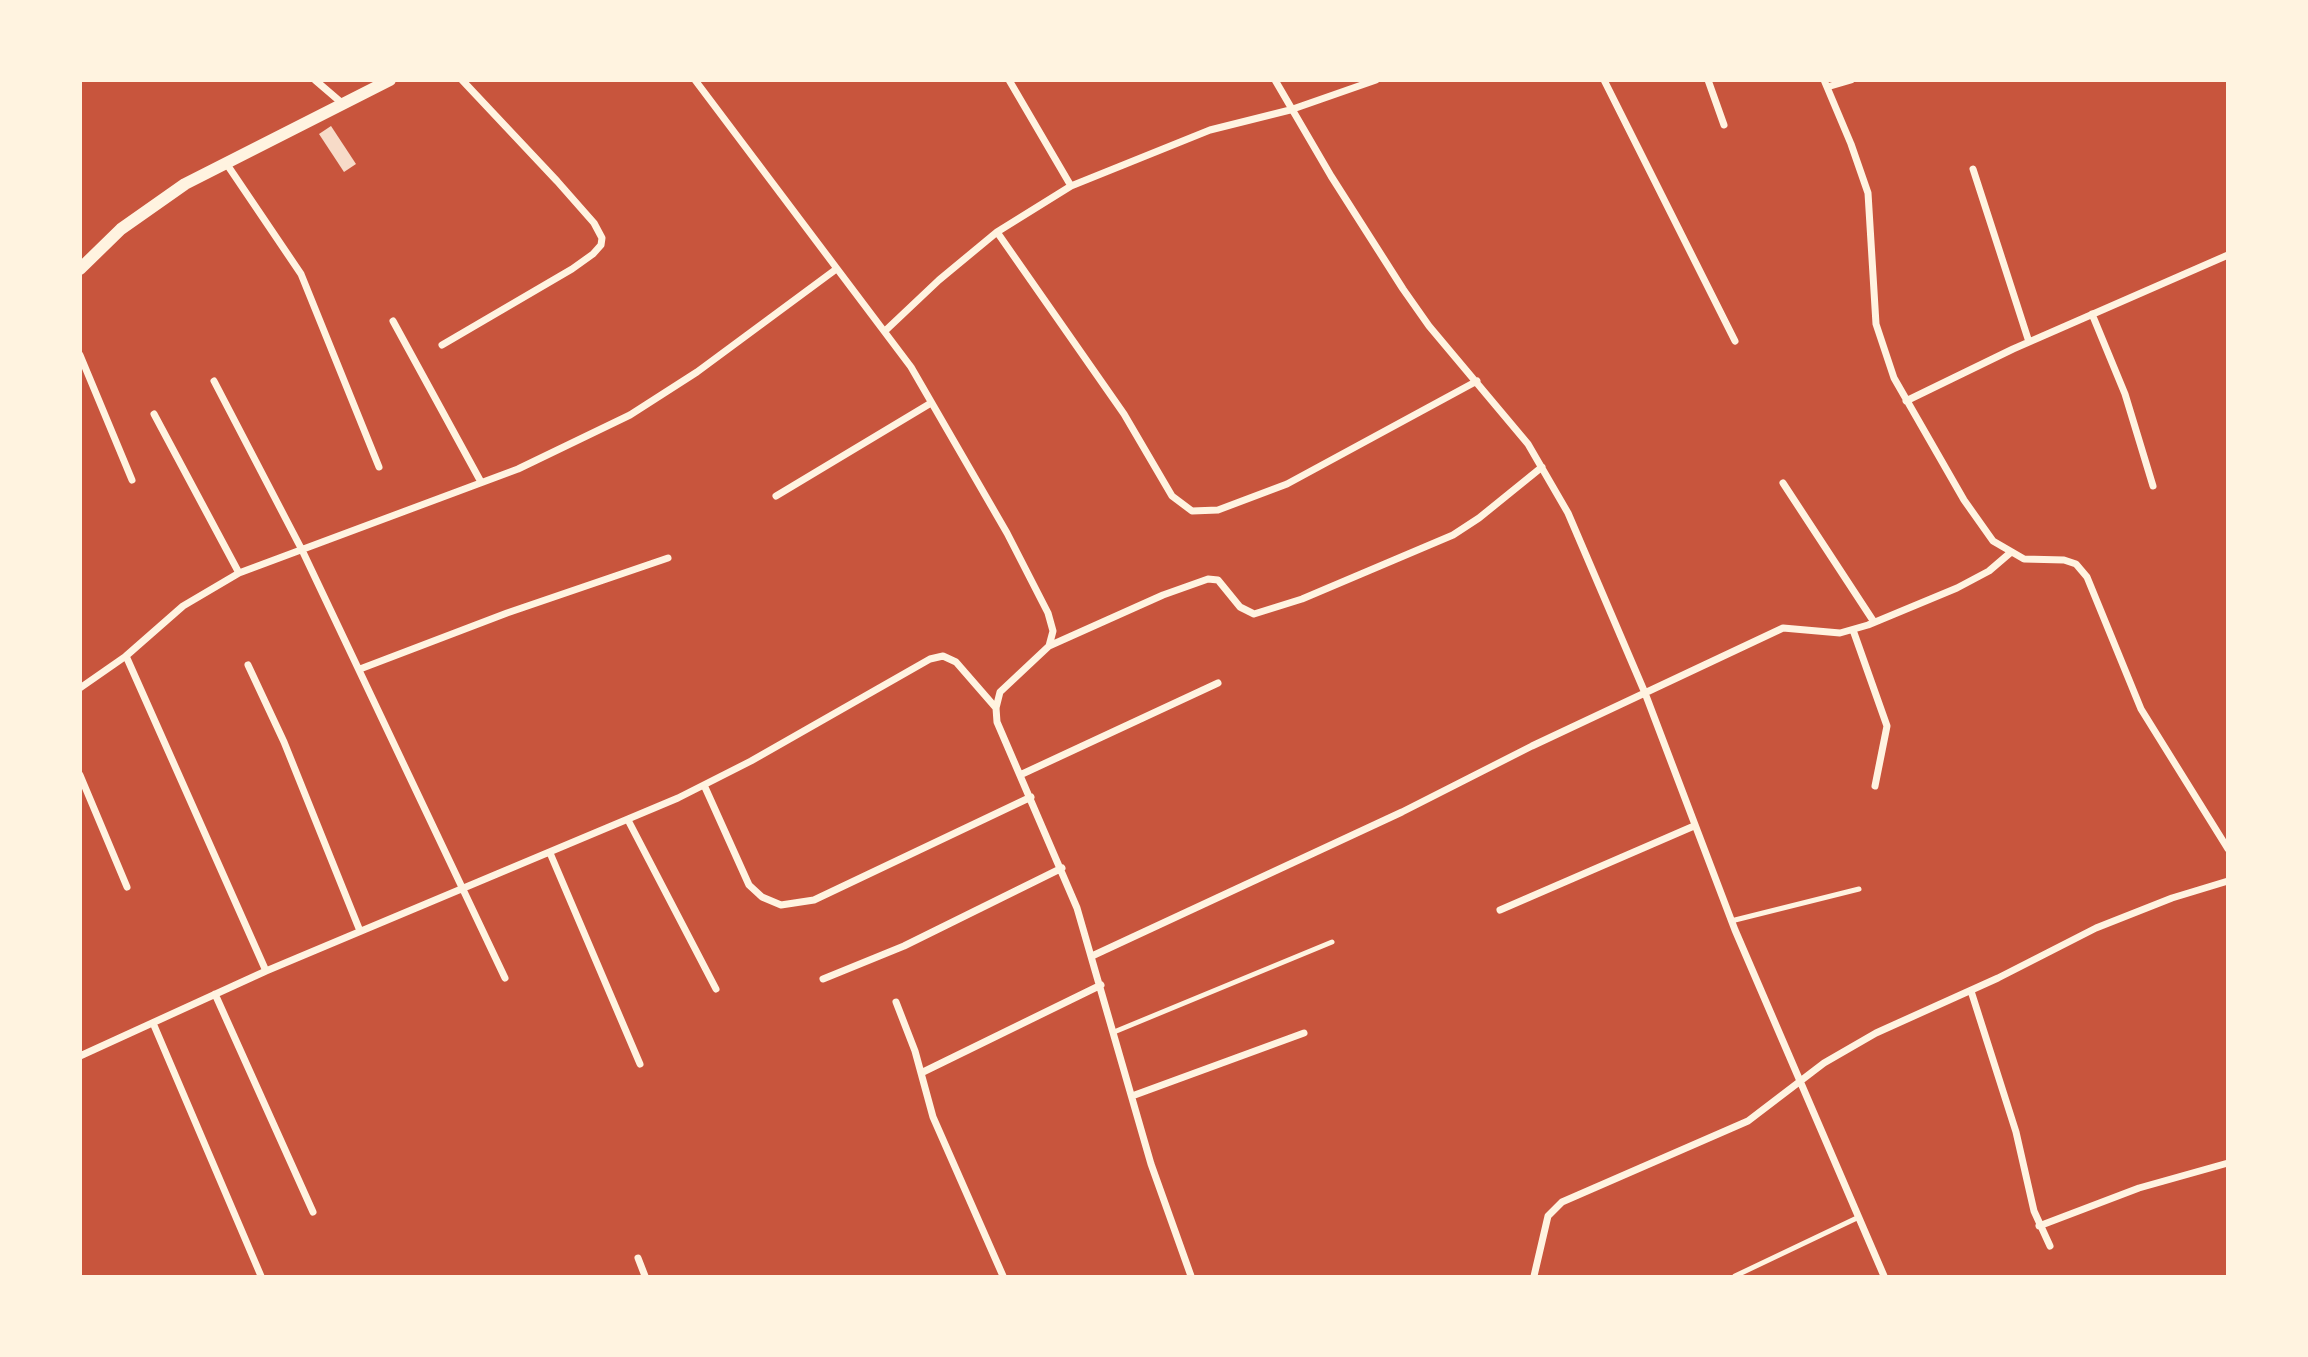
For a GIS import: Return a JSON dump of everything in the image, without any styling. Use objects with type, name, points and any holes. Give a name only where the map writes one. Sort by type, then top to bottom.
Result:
[{"type":"street","points":[[315,80],[343,104]]},
{"type":"street","points":[[80,269],[149,207],[225,163],[390,80]]},
{"type":"street","points":[[442,345],[572,269],[593,254],[601,245],[602,238],[594,223],[557,181],[462,80]]},
{"type":"street","points":[[695,80],[835,270],[885,331],[931,404],[1038,590],[1052,631],[1049,646]]},
{"type":"street","points":[[1009,80],[1071,186]]},
{"type":"street","points":[[1275,80],[1290,110],[1396,278],[1429,326],[1477,381],[1542,467],[1569,513],[1645,693],[1731,920],[1884,1276]]},
{"type":"street","points":[[885,331],[939,280],[997,232],[1071,186],[1210,130],[1290,110],[1376,80]]},
{"type":"street","points":[[1604,80],[1707,291],[1735,341]]},
{"type":"street","points":[[1708,80],[1724,125]]},
{"type":"street","points":[[1851,80],[1826,84],[1868,193],[1880,342],[1906,401],[1978,523],[1993,541],[2024,559],[2064,560],[2076,564],[2087,577],[2141,709],[2228,849]]},
{"type":"street","points":[[225,163],[301,274],[379,467]]},
{"type":"street","points":[[1973,169],[2029,342]]},
{"type":"street","points":[[997,232],[1124,414],[1172,496],[1192,511],[1218,510],[1287,484],[1477,381]]},
{"type":"street","points":[[1906,401],[2029,342],[2228,255]]},
{"type":"street","points":[[80,688],[126,656],[183,606],[239,573],[481,482],[582,440],[662,396],[835,270]]},
{"type":"street","points":[[2092,314],[2124,394],[2153,485]]},
{"type":"street","points":[[393,321],[481,482]]},
{"type":"street","points":[[80,355],[132,480]]},
{"type":"street","points":[[214,382],[302,550],[465,888],[505,978]]},
{"type":"street","points":[[776,496],[931,404]]},
{"type":"street","points":[[154,414],[239,573]]},
{"type":"street","points":[[996,708],[1000,692],[1049,646],[1163,595],[1208,579],[1218,580],[1247,612],[1254,614],[1302,599],[1453,535],[1479,518],[1542,467]]},
{"type":"street","points":[[1783,482],[1874,622]]},
{"type":"street","points":[[1092,956],[1391,817],[1783,628],[1830,633],[1853,630],[1965,584],[1989,571],[2010,553]]},
{"type":"street","points":[[360,669],[508,613],[668,558]]},
{"type":"street","points":[[1853,630],[1887,726],[1875,786]]},
{"type":"street","points":[[126,656],[266,971]]},
{"type":"street","points":[[80,1056],[266,971],[628,820],[704,785],[930,659],[943,656],[956,662],[996,708],[1006,746],[1062,867],[1101,985],[1151,1164],[1191,1276]]},
{"type":"street","points":[[248,665],[299,777],[360,931]]},
{"type":"street","points":[[1020,775],[1219,683]]},
{"type":"street","points":[[80,775],[127,887]]},
{"type":"street","points":[[704,785],[749,885],[762,897],[781,905],[814,900],[1031,797]]},
{"type":"street","points":[[628,820],[716,989]]},
{"type":"street","points":[[1500,910],[1694,826]]},
{"type":"street","points":[[550,853],[640,1064]]},
{"type":"street","points":[[823,979],[904,946],[1062,867]]},
{"type":"street","points":[[1534,1276],[1548,1216],[1562,1202],[1736,1127],[1773,1104],[1853,1044],[1971,990],[2096,928],[2172,898],[2228,881]]},
{"type":"street","points":[[921,1073],[1101,985]]},
{"type":"street","points":[[1971,990],[2016,1132],[2039,1226],[2050,1246]]},
{"type":"street","points":[[215,994],[313,1212]]},
{"type":"street","points":[[896,1002],[933,1117],[1003,1276]]},
{"type":"street","points":[[153,1023],[261,1276]]},
{"type":"street","points":[[1132,1096],[1304,1033]]},
{"type":"street","points":[[2039,1226],[2139,1188],[2228,1163]]},
{"type":"street","points":[[638,1258],[645,1276]]},
{"type":"lane","points":[[1731,920],[1859,890]]},
{"type":"lane","points":[[1114,1032],[1332,942]]},
{"type":"lane","points":[[1735,1276],[1859,1217]]},
{"type":"building","points":[[331,126],[356,164],[344,172],[319,134]]}]
